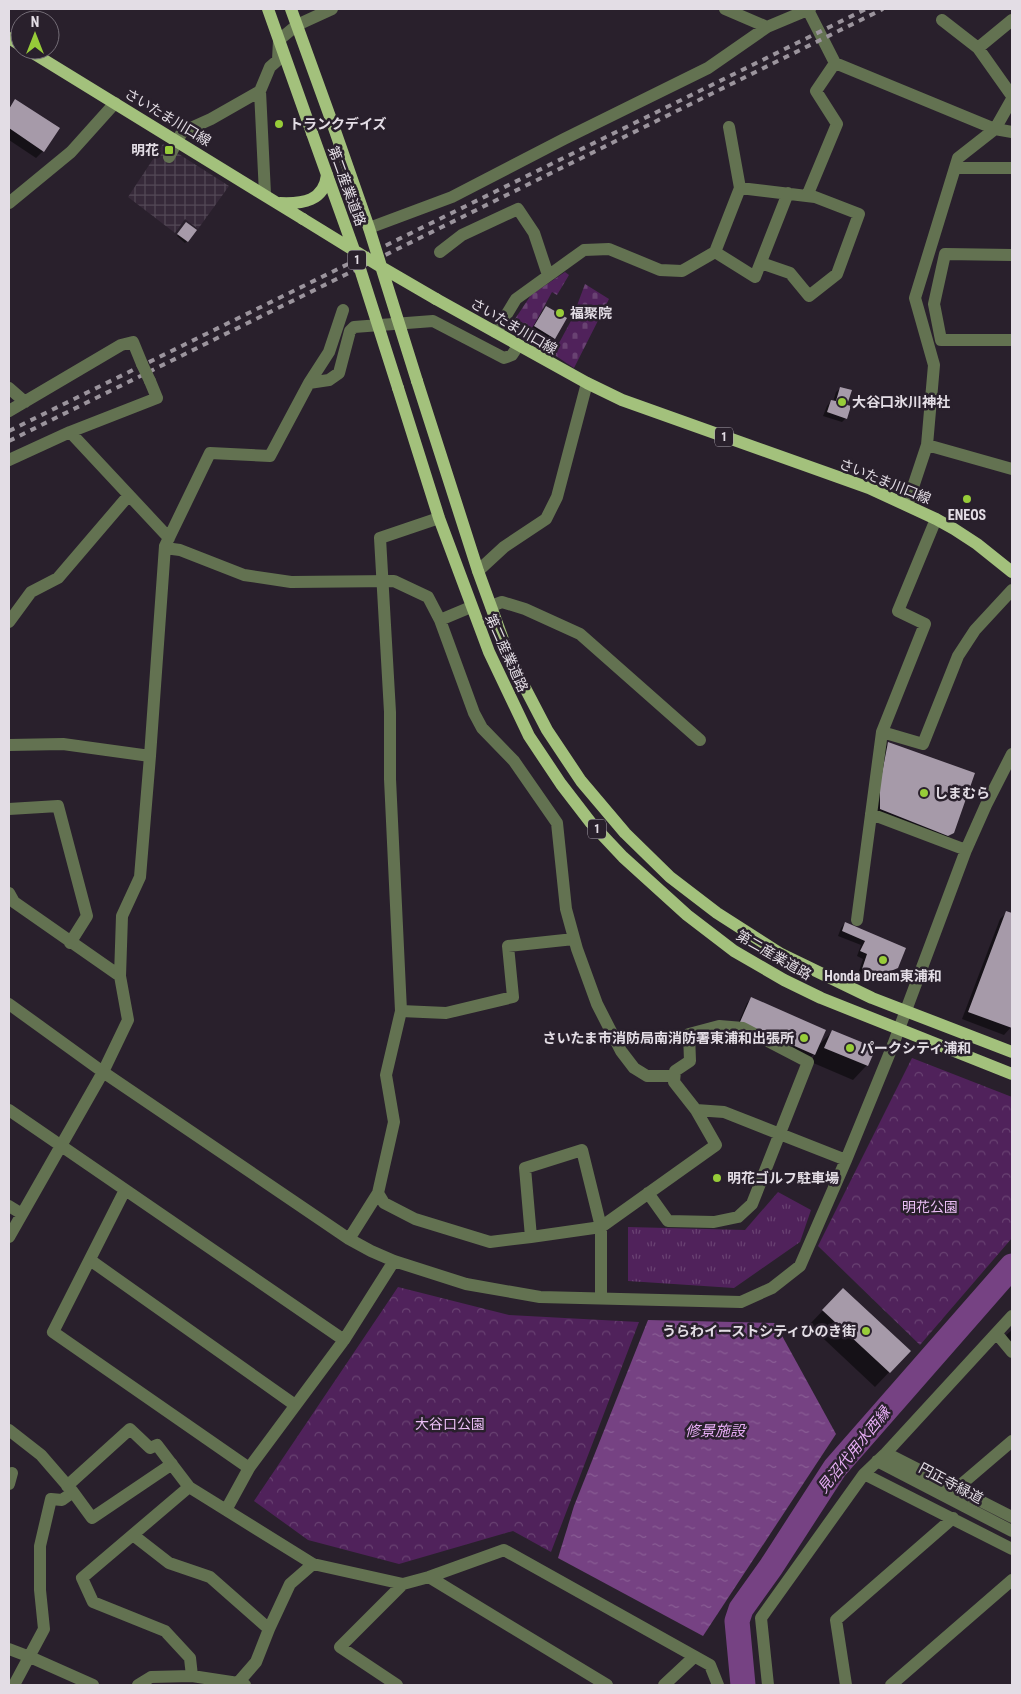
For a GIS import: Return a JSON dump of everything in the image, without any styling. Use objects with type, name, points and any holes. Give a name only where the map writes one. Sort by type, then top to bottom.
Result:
[{"type":"main road","name":"第二産業道路","points":[[268,9],[354,250],[439,518],[471,607],[489,652],[529,736],[561,784],[591,823],[623,857],[687,915],[734,951],[820,998],[1012,1074]]},
{"type":"main road","name":"第二産業道路","points":[[291,9],[369,228],[478,571],[505,645],[547,730],[581,780],[625,833],[670,876],[717,913],[780,954],[872,998],[1012,1052]]},
{"type":"main road","name":"さいたま川口線","points":[[44,60],[280,203],[381,267],[587,384],[655,413],[869,488],[936,519],[977,544],[1012,572]]},
{"type":"main road","points":[[280,203],[302,203],[310,200],[324,188],[327,175]]},
{"type":"street","points":[[265,194],[260,91],[270,67],[278,60],[280,40],[297,25],[332,9]]},
{"type":"street","points":[[725,9],[767,26]]},
{"type":"street","points":[[369,228],[452,197],[708,68],[767,26],[809,9],[835,63],[994,129],[1012,132]]},
{"type":"street","points":[[907,505],[927,445],[934,365],[915,298],[958,158],[994,129],[1012,98],[978,48],[942,20]]},
{"type":"street","points":[[978,48],[1012,20]]},
{"type":"street","points":[[807,196],[837,124],[816,91],[835,63]]},
{"type":"street","points":[[169,158],[182,132],[211,119],[260,91]]},
{"type":"street","points":[[9,203],[71,152],[115,103]]},
{"type":"street","points":[[496,332],[516,299],[584,250],[608,249],[660,270],[682,271],[715,252],[740,188],[729,127]]},
{"type":"street","points":[[955,168],[1012,168]]},
{"type":"street","points":[[740,188],[815,197],[859,214],[837,274],[809,296],[790,273],[760,263]]},
{"type":"street","points":[[715,252],[755,277],[788,193]]},
{"type":"street","points":[[440,252],[462,235],[518,209],[534,233],[548,275]]},
{"type":"street","points":[[1012,255],[945,254],[934,304],[941,340],[1012,340]]},
{"type":"street","points":[[9,1237],[62,1147],[103,1072],[128,1020],[120,976],[122,916],[140,877],[167,543],[210,453],[270,456],[309,383],[330,352],[343,310]]},
{"type":"street","points":[[309,383],[329,380],[339,373],[350,331],[354,327],[433,321],[504,358],[512,355],[518,346]]},
{"type":"street","points":[[9,411],[121,345],[133,342],[157,398],[70,432],[9,460]]},
{"type":"street","points":[[478,571],[504,548],[546,519],[557,497],[587,384]]},
{"type":"street","points":[[9,388],[25,402]]},
{"type":"street","points":[[70,432],[129,496],[167,543],[180,550],[244,575],[291,582],[394,581],[428,597],[440,620],[474,713],[482,728],[514,761],[557,823],[566,909],[574,939],[597,1004],[621,1051],[634,1068],[647,1076],[674,1076]]},
{"type":"street","points":[[927,445],[1012,469]]},
{"type":"street","points":[[9,622],[31,592],[58,578],[129,496]]},
{"type":"street","points":[[349,1239],[378,1193],[394,1122],[386,1075],[401,1011],[390,779],[390,712],[380,538],[439,518]]},
{"type":"street","points":[[857,920],[882,732],[925,624],[898,611],[936,519]]},
{"type":"street","points":[[882,732],[923,744],[958,656],[975,630],[1012,590]]},
{"type":"street","points":[[491,606],[502,602],[525,609],[580,634],[700,740]]},
{"type":"street","points":[[440,620],[471,607]]},
{"type":"street","points":[[9,745],[63,744],[150,756]]},
{"type":"street","points":[[9,1004],[103,1072],[349,1239],[394,1261],[466,1284],[540,1297],[741,1302],[772,1288],[800,1266],[846,1160],[899,1028],[966,850],[1012,754]]},
{"type":"street","points":[[9,808],[58,806],[87,916],[70,943]]},
{"type":"street","points":[[871,814],[966,850]]},
{"type":"street","points":[[9,893],[14,902],[70,943],[120,976]]},
{"type":"street","points":[[401,1011],[446,1013],[513,997],[508,946],[574,939]]},
{"type":"street","points":[[378,1193],[384,1203],[414,1220],[490,1242],[601,1227],[716,1145],[696,1110],[674,1082],[674,1071],[690,1061],[688,1034],[719,1026],[743,1028],[808,1062],[752,1204],[738,1217],[714,1222],[668,1221],[648,1194]]},
{"type":"street","points":[[9,1110],[344,1340]]},
{"type":"street","points":[[696,1110],[724,1112],[846,1160]]},
{"type":"street","points":[[531,1237],[525,1168],[582,1150],[601,1227],[601,1298]]},
{"type":"street","points":[[125,1190],[53,1332],[249,1468]]},
{"type":"street","points":[[9,1206],[22,1214]]},
{"type":"street","points":[[90,1260],[295,1404]]},
{"type":"street","points":[[226,1510],[249,1468],[344,1340],[394,1261]]},
{"type":"street","points":[[768,1685],[761,1618],[864,1474],[1012,1316]]},
{"type":"street","points":[[997,1334],[1012,1352]]},
{"type":"street","points":[[14,1685],[44,1629],[40,1590],[40,1546],[51,1499],[62,1500],[70,1489],[130,1429],[150,1448],[157,1444],[189,1487],[312,1564],[403,1584],[429,1577],[504,1550],[710,1665],[718,1685]]},
{"type":"street","points":[[9,1430],[41,1455],[92,1518],[172,1464]]},
{"type":"street","points":[[957,1488],[1012,1441]]},
{"type":"street","points":[[881,1457],[957,1488],[1012,1517]]},
{"type":"street","name":"円正寺緑道","points":[[881,1457],[1012,1531]]},
{"type":"street","points":[[864,1474],[1012,1549]]},
{"type":"street","points":[[189,1487],[82,1578],[93,1602],[165,1632],[190,1658],[192,1676]]},
{"type":"street","points":[[846,1685],[836,1620],[953,1518]]},
{"type":"street","points":[[133,1535],[169,1563],[210,1577],[269,1629]]},
{"type":"street","points":[[138,1685],[151,1677],[192,1676],[240,1684],[256,1662],[290,1584],[312,1564]]},
{"type":"street","points":[[429,1577],[607,1685]]},
{"type":"street","points":[[891,1685],[1012,1580]]},
{"type":"street","points":[[389,1683],[340,1647],[403,1584]]},
{"type":"street","points":[[9,1650],[30,1657],[93,1685]]},
{"type":"street","points":[[664,1685],[694,1656]]},
{"type":"shaded area","points":[[163,144],[229,186],[198,229],[185,219],[175,233],[128,197]]},
{"type":"green space","points":[[565,272],[569,275],[557,295],[552,292],[532,329],[515,319],[531,295]]},
{"type":"green space","points":[[585,284],[609,299],[574,368],[553,354],[572,319]]},
{"type":"green space","name":"明花公園","points":[[912,1058],[1012,1097],[1012,1238],[920,1345],[818,1246]]},
{"type":"green space","points":[[778,1192],[811,1210],[800,1242],[734,1288],[628,1281],[628,1227],[745,1230]]},
{"type":"green space","name":"大谷口公園","points":[[398,1287],[509,1315],[639,1322],[551,1552],[513,1531],[399,1564],[308,1540],[254,1501]]},
{"type":"water","name":"修景施設","points":[[648,1320],[775,1323],[836,1434],[703,1636],[558,1558],[574,1506]]},
{"type":"building","points":[[15,99],[60,128],[44,152],[9,128],[9,109]]},
{"type":"building","points":[[186,222],[197,230],[188,242],[177,234]]},
{"type":"building","points":[[546,306],[567,318],[555,339],[534,326]]},
{"type":"building","points":[[840,387],[852,390],[847,405],[851,406],[847,419],[827,412],[831,400],[836,401]]},
{"type":"building","points":[[888,742],[975,773],[954,833],[948,836],[880,809],[880,784]]},
{"type":"building","points":[[1006,911],[1012,913],[1012,1028],[968,1012]]},
{"type":"building","points":[[845,922],[906,948],[898,968],[879,976],[862,969],[867,954],[860,951],[865,941],[842,931]]},
{"type":"building","points":[[751,997],[826,1030],[815,1055],[740,1022]]},
{"type":"building","name":"パークシティ浦和","points":[[832,1030],[876,1048],[868,1066],[824,1048]]},
{"type":"building","name":"うらわイーストシティひのき街","points":[[843,1288],[911,1351],[890,1373],[822,1310]]},
{"type":"waterway","name":"見沼代用水西縁","points":[[743,1685],[737,1621],[741,1609],[771,1567],[835,1468],[1012,1266]]},
{"type":"railway","points":[[9,431],[866,9]]},
{"type":"railway","points":[[9,441],[883,9]]},
{"type":"place","name":"トランクデイズ","points":[[279,124]]},
{"type":"place","name":"明花","points":[[169,150]]},
{"type":"place","name":"福聚院","points":[[560,313]]},
{"type":"place","name":"大谷口氷川神社","points":[[842,402]]},
{"type":"place","name":"ENEOS","points":[[967,499]]},
{"type":"place","name":"しまむら","points":[[924,793]]},
{"type":"place","name":"Honda Dream東浦和","points":[[883,960]]},
{"type":"place","name":"さいたま市消防局南消防署東浦和出張所","points":[[804,1038]]},
{"type":"place","name":"パークシティ浦和","points":[[850,1048]]},
{"type":"place","name":"明花ゴルフ駐車場","points":[[717,1178]]},
{"type":"place","name":"うらわイーストシティひのき街","points":[[866,1331]]}]
